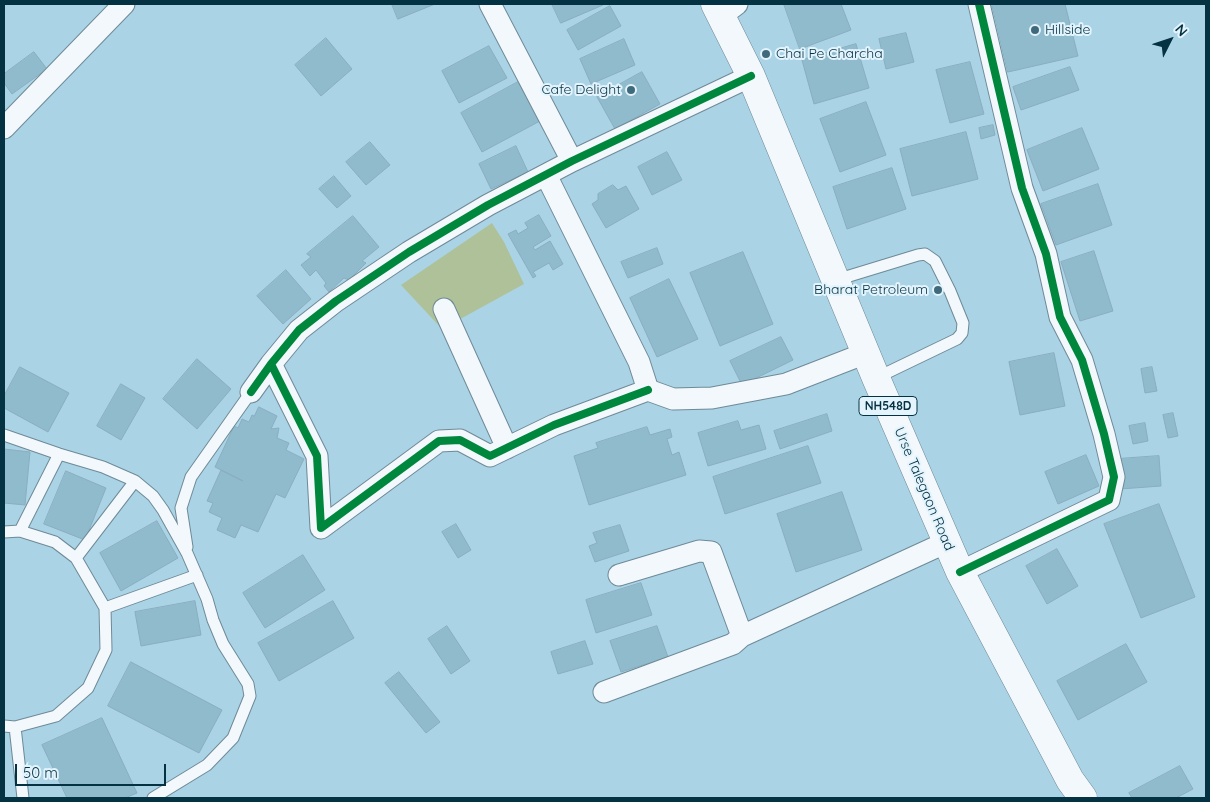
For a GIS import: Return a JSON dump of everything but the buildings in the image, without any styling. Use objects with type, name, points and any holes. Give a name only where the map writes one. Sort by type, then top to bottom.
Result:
[{"type":"highway","name":"Urse Talegaon Road","points":[[725,8],[751,76],[871,366],[960,572],[1070,780],[1083,798]]},
{"type":"street","points":[[4,128],[124,4]]},
{"type":"street","points":[[490,4],[572,161]]},
{"type":"street","points":[[960,572],[1109,500],[1114,477],[1104,434],[1082,360],[1060,316],[1046,254],[1022,188],[979,4]]},
{"type":"street","points":[[251,392],[299,330],[336,302],[417,248],[488,205],[572,161],[751,76]]},
{"type":"street","points":[[546,175],[639,362],[648,390]]},
{"type":"street","points":[[444,309],[506,448]]},
{"type":"street","points":[[271,364],[317,456],[321,528],[439,441],[460,440],[490,456],[554,425],[648,390],[673,399],[712,398],[871,366]]},
{"type":"street","points":[[604,692],[733,644],[742,636],[947,542]]},
{"type":"street","points":[[619,575],[699,551],[711,552],[742,636]]},
{"type":"lane","points":[[836,280],[925,254],[935,260],[950,290],[963,323],[962,333],[957,339],[871,366]]},
{"type":"lane","points":[[187,553],[181,508],[191,477],[251,392]]},
{"type":"lane","points":[[4,435],[103,467],[135,482],[152,496],[187,553],[207,599],[223,644],[248,684],[250,696],[233,738],[208,765],[153,798]]},
{"type":"lane","points":[[20,531],[59,454]]},
{"type":"lane","points":[[76,558],[135,482]]},
{"type":"lane","points":[[4,532],[20,531],[55,542],[76,558],[105,608],[106,650],[88,688],[56,716],[9,726],[23,798]]},
{"type":"lane","points":[[105,608],[197,575]]},
{"type":"green space","points":[[492,223],[504,242],[524,284],[442,329],[401,285]]},
{"type":"cycle path","points":[[960,572],[1109,500],[1114,477],[1104,434],[1082,360],[1060,317],[1046,254],[1022,188],[979,4]]},
{"type":"cycle path","points":[[251,392],[299,330],[336,301],[409,252],[488,205],[572,161],[751,76]]},
{"type":"cycle path","points":[[271,364],[317,456],[321,528],[439,441],[460,440],[490,456],[554,425],[648,390]]},
{"type":"place","name":"Hillside","points":[[1035,30]]},
{"type":"place","name":"Chai Pe Charcha","points":[[766,54]]},
{"type":"place","name":"Cafe Delight","points":[[631,90]]},
{"type":"place","name":"Bharat Petroleum","points":[[938,290]]}]
